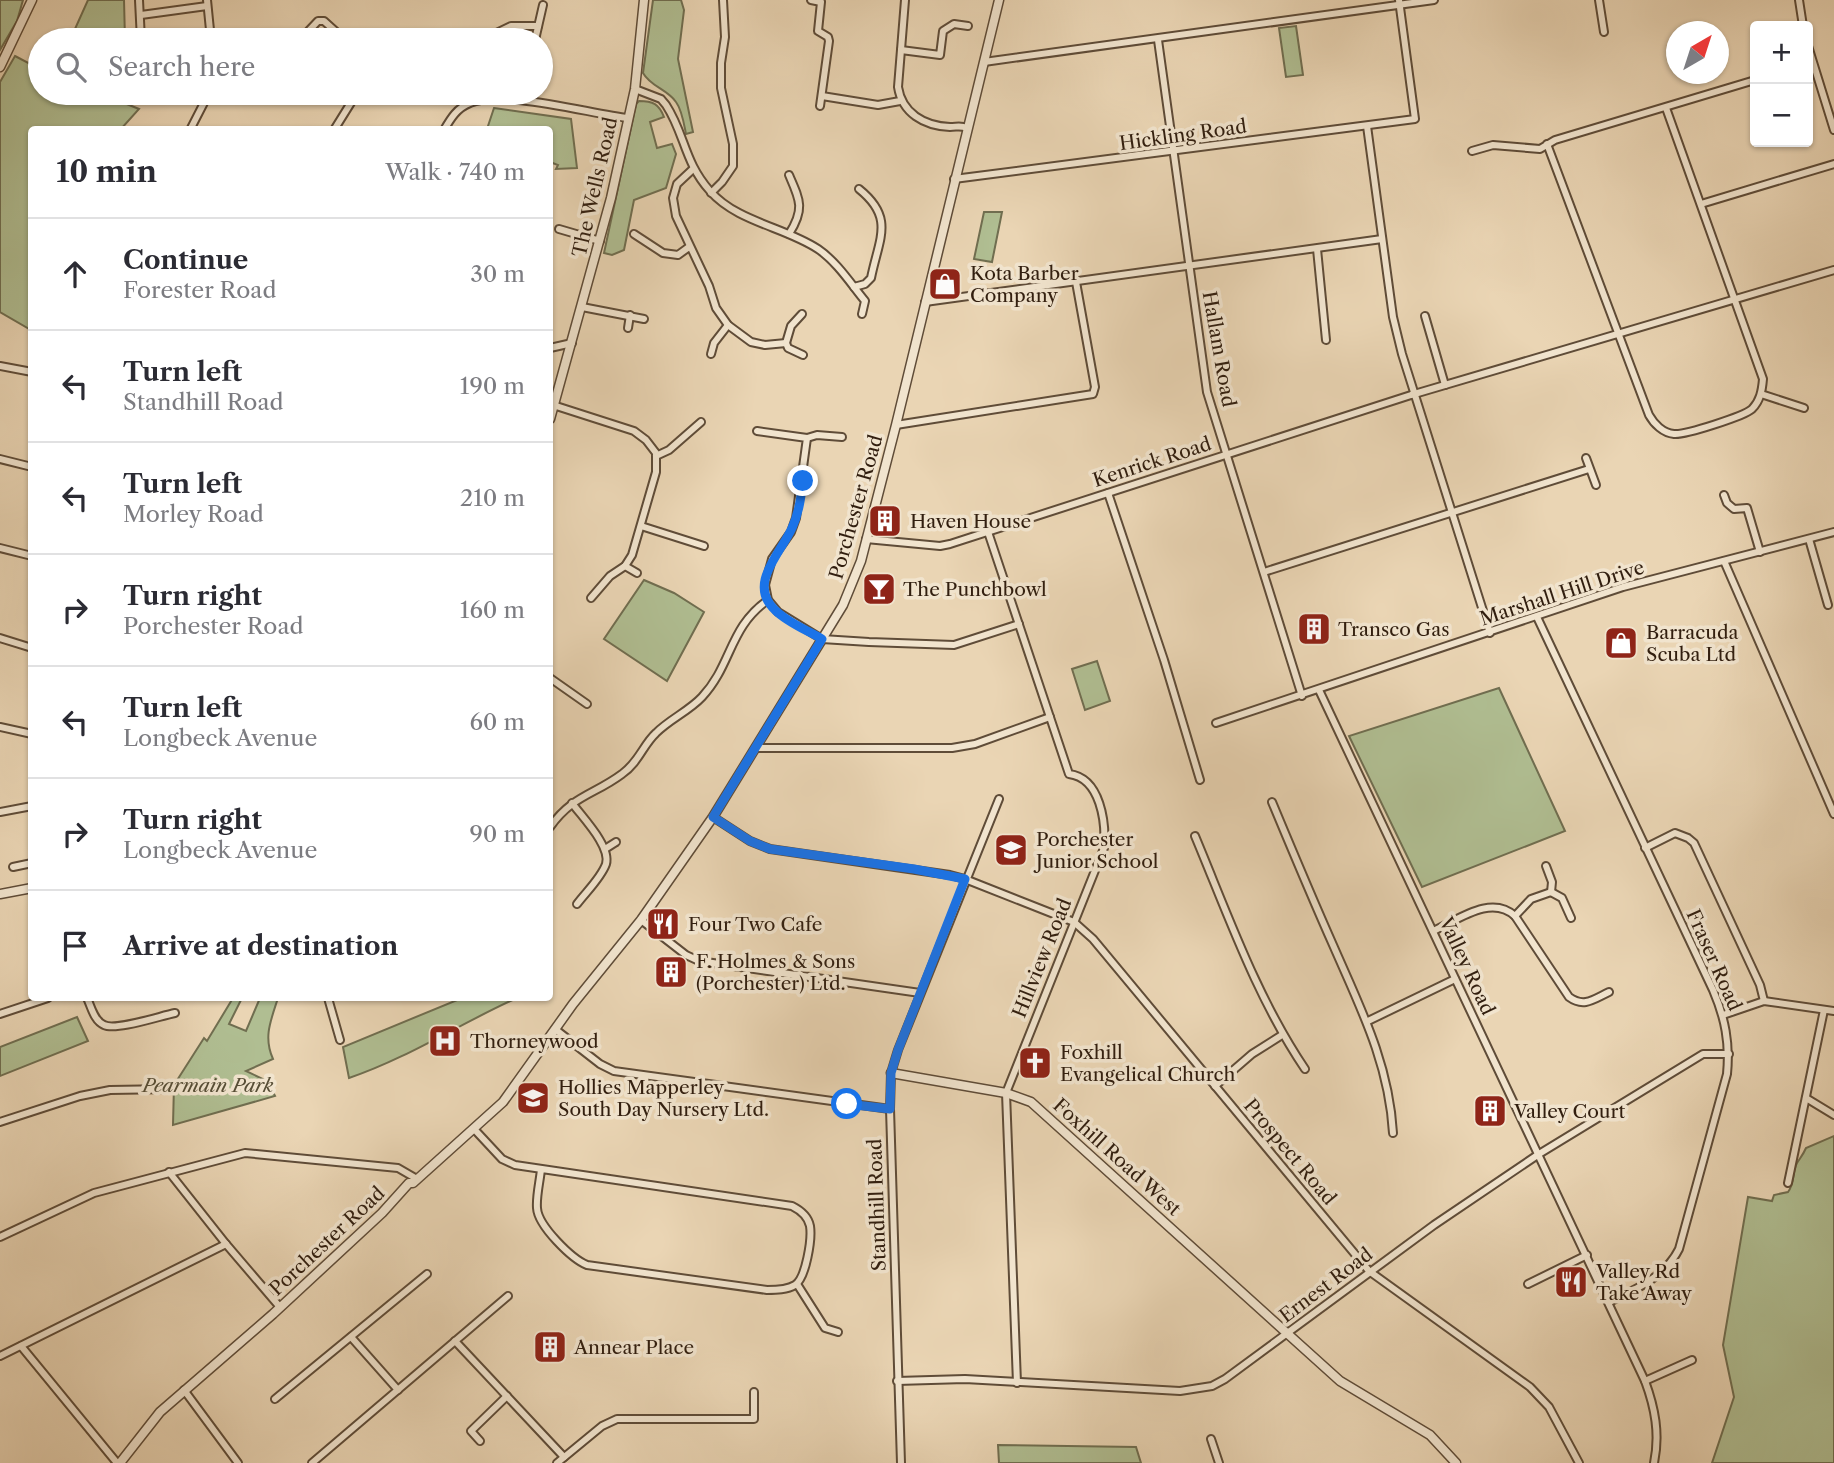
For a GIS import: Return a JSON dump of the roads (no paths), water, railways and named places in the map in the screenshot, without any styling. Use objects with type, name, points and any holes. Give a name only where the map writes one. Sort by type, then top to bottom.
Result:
[{"type":"street","points":[[0,67],[32,0]]},
{"type":"street","points":[[139,0],[141,28]]},
{"type":"street","name":"The Wells Road","points":[[553,405],[600,241],[635,89],[644,0]]},
{"type":"street","points":[[711,193],[733,166],[733,144],[721,88],[725,37],[723,0]]},
{"type":"street","points":[[811,0],[821,2],[818,31],[828,37],[829,41],[820,106]]},
{"type":"street","points":[[905,0],[898,87],[900,101],[906,109],[924,121],[967,128]]},
{"type":"street","name":"Porchester Road","points":[[119,1463],[152,1420],[277,1309],[401,1194],[409,1183],[415,1181],[475,1130],[503,1102],[555,1028],[640,920],[713,817],[843,605],[857,572],[896,425],[999,0]]},
{"type":"street","points":[[984,62],[1158,40],[1399,2],[1434,0]]},
{"type":"street","points":[[1600,0],[1604,32]]},
{"type":"street","points":[[1799,0],[1802,21]]},
{"type":"street","name":"Hickling Road","points":[[954,179],[1415,120],[1399,2]]},
{"type":"street","points":[[141,15],[207,3],[210,28]]},
{"type":"street","points":[[506,28],[537,26],[543,5]]},
{"type":"street","points":[[311,28],[318,21],[324,21],[332,28]]},
{"type":"street","points":[[901,50],[940,55],[943,31],[954,24],[968,26]]},
{"type":"street","name":"Hallam Road","points":[[1158,40],[1207,392],[1302,696]]},
{"type":"street","points":[[1813,71],[1834,130]]},
{"type":"street","points":[[1472,151],[1493,145],[1540,149],[1547,144],[1750,82]]},
{"type":"street","points":[[635,89],[661,99],[666,105],[693,169],[711,193],[746,216],[819,250],[839,268],[865,301],[862,314]]},
{"type":"street","points":[[822,96],[878,104],[900,101]]},
{"type":"street","points":[[192,126],[203,105]]},
{"type":"street","points":[[336,126],[350,105]]},
{"type":"street","points":[[445,126],[451,117],[467,105]]},
{"type":"street","points":[[551,105],[628,118]]},
{"type":"street","points":[[1547,144],[1649,415],[1666,431],[1674,434],[1688,433],[1748,412],[1761,394],[1763,379],[1666,108]]},
{"type":"street","points":[[1367,127],[1393,317],[1490,633]]},
{"type":"street","points":[[1701,204],[1834,164]]},
{"type":"street","points":[[693,169],[677,184],[673,198],[676,216],[709,286],[716,308],[728,325],[751,342],[757,345],[786,343]]},
{"type":"street","points":[[789,175],[800,206],[798,220],[789,234]]},
{"type":"street","points":[[854,287],[865,284],[871,278],[883,221],[872,200],[859,189]]},
{"type":"street","points":[[872,200],[878,193]]},
{"type":"street","points":[[559,229],[600,241]]},
{"type":"street","points":[[634,233],[663,253],[678,255],[690,247]]},
{"type":"street","points":[[925,303],[1382,239]]},
{"type":"street","points":[[1317,248],[1326,340]]},
{"type":"street","name":"Kenrick Road","points":[[866,539],[940,547],[1415,394],[1834,270]]},
{"type":"street","points":[[896,425],[1093,394],[1095,387],[1076,282]]},
{"type":"street","points":[[582,307],[645,319]]},
{"type":"street","points":[[802,314],[791,326],[786,343],[788,348],[803,355]]},
{"type":"street","points":[[628,328],[630,315]]},
{"type":"street","points":[[1425,316],[1445,385]]},
{"type":"street","points":[[711,354],[714,343],[728,325]]},
{"type":"street","points":[[553,347],[572,343]]},
{"type":"street","points":[[0,366],[28,371]]},
{"type":"street","points":[[1761,394],[1804,408]]},
{"type":"street","points":[[553,405],[634,431],[646,440],[656,456],[656,472],[632,555],[625,566],[610,576],[591,598]]},
{"type":"street","points":[[656,456],[669,450],[701,422]]},
{"type":"street","points":[[757,431],[807,439],[817,435],[842,437]]},
{"type":"street","points":[[807,439],[796,518],[791,531],[772,559],[765,585],[768,600],[778,612],[822,639],[954,645],[1019,624]]},
{"type":"street","points":[[1586,458],[1596,485]]},
{"type":"street","points":[[0,459],[28,466]]},
{"type":"street","points":[[1264,572],[1589,468]]},
{"type":"street","points":[[1108,493],[1164,660],[1200,780]]},
{"type":"street","points":[[1724,495],[1727,503],[1734,509],[1747,508],[1760,552]]},
{"type":"street","points":[[641,526],[704,546]]},
{"type":"street","name":"Hillview Road","points":[[988,532],[1069,774],[1078,775],[1090,785],[1105,823],[1104,848],[1006,1093],[1017,1383]]},
{"type":"street","name":"Marshall Hill Drive","points":[[1216,723],[1623,587],[1834,532]]},
{"type":"street","points":[[1809,539],[1828,605]]},
{"type":"street","points":[[0,548],[28,555]]},
{"type":"street","points":[[1724,561],[1834,814]]},
{"type":"street","points":[[625,566],[637,573]]},
{"type":"street","points":[[553,824],[572,803],[620,776],[640,758],[653,735],[705,694],[748,615],[768,600]]},
{"type":"street","name":"Fraser Road","points":[[1537,617],[1723,1014],[1729,1054],[1727,1074],[1679,1249],[1666,1269],[1650,1281],[1609,1302]]},
{"type":"street","points":[[0,638],[28,647]]},
{"type":"street","points":[[553,682],[587,704]]},
{"type":"street","name":"Valley Road","points":[[1318,690],[1645,1381],[1654,1405],[1657,1429],[1654,1463]]},
{"type":"street","points":[[756,748],[952,748],[975,744],[1050,717]]},
{"type":"street","points":[[0,727],[28,733]]},
{"type":"street","name":"Standhill Road","points":[[901,1463],[891,1073],[920,993],[999,799]]},
{"type":"street","points":[[1272,802],[1368,1021],[1385,1077],[1393,1133]]},
{"type":"street","points":[[572,803],[605,849],[607,862],[577,904]]},
{"type":"street","points":[[0,812],[28,807]]},
{"type":"street","name":"Prospect Road","points":[[713,817],[750,841],[770,849],[922,870],[965,879],[1074,922],[1093,939],[1369,1271],[1530,1387],[1549,1407],[1579,1463]]},
{"type":"street","points":[[1645,848],[1675,833],[1693,843],[1760,985],[1764,1002]]},
{"type":"street","points":[[1195,836],[1282,1035],[1305,1069]]},
{"type":"street","points":[[605,849],[617,842]]},
{"type":"street","points":[[13,867],[28,864]]},
{"type":"street","points":[[1546,866],[1552,881],[1551,892]]},
{"type":"street","points":[[0,894],[28,889]]},
{"type":"street","points":[[1515,916],[1531,899],[1551,892],[1562,898],[1571,918]]},
{"type":"street","points":[[1433,931],[1486,907],[1505,908],[1515,916],[1569,997],[1586,1003],[1609,992]]},
{"type":"street","points":[[640,920],[686,955],[699,961],[920,993]]},
{"type":"street","points":[[1368,1021],[1455,979]]},
{"type":"street","points":[[0,1014],[39,1001]]},
{"type":"street","points":[[88,1001],[97,1020],[105,1026],[174,1013]]},
{"type":"street","points":[[329,1001],[340,1040]]},
{"type":"street","points":[[1723,1014],[1764,1002],[1834,1011]]},
{"type":"street","points":[[1788,1183],[1824,1010]]},
{"type":"street","points":[[555,1028],[614,1072],[890,1109]]},
{"type":"street","points":[[1215,1086],[1252,1054],[1282,1035]]},
{"type":"street","name":"Ernest Road","points":[[897,1381],[965,1379],[1195,1390],[1212,1386],[1225,1380],[1369,1271],[1539,1154],[1703,1054],[1729,1054]]},
{"type":"street","name":"Foxhill Road West","points":[[891,1073],[1006,1093],[1040,1108],[1340,1381],[1430,1434],[1456,1463]]},
{"type":"street","points":[[0,1122],[100,1092],[172,1089]]},
{"type":"street","points":[[1806,1098],[1834,1115]]},
{"type":"street","points":[[475,1130],[502,1159],[515,1165],[792,1206],[807,1218],[810,1228],[805,1271],[797,1284],[783,1289],[767,1290],[587,1265],[576,1261],[538,1215],[541,1169]]},
{"type":"street","points":[[0,1237],[94,1193],[228,1156],[255,1153],[397,1168],[415,1181]]},
{"type":"street","points":[[169,1172],[277,1309]]},
{"type":"street","points":[[0,1356],[226,1244]]},
{"type":"street","points":[[1528,1284],[1587,1255]]},
{"type":"street","points":[[275,1399],[428,1273]]},
{"type":"street","points":[[797,1284],[825,1328],[838,1332]]},
{"type":"street","points":[[312,1463],[509,1296]]},
{"type":"street","points":[[351,1336],[398,1390]]},
{"type":"street","points":[[455,1341],[564,1457]]},
{"type":"street","points":[[21,1346],[119,1463]]},
{"type":"street","points":[[1645,1381],[1692,1360]]},
{"type":"street","points":[[184,1390],[238,1463]]},
{"type":"street","points":[[557,1463],[602,1426],[623,1418],[754,1419],[754,1392]]},
{"type":"street","points":[[480,1441],[471,1431],[507,1396]]},
{"type":"street","points":[[1211,1439],[1219,1463]]},
{"type":"place","name":"Kota Barber Company","points":[[945,284]]},
{"type":"place","name":"Haven House","points":[[885,521]]},
{"type":"place","name":"The Punchbowl","points":[[879,589]]},
{"type":"place","name":"Transco Gas","points":[[1314,629]]},
{"type":"place","name":"Barracuda Scuba Ltd","points":[[1621,643]]},
{"type":"place","name":"Porchester Junior School","points":[[1011,850]]},
{"type":"place","name":"Four Two Cafe","points":[[663,924]]},
{"type":"place","name":"F. Holmes & Sons (Porchester) Ltd.","points":[[671,972]]},
{"type":"place","name":"Thorneywood","points":[[445,1041]]},
{"type":"place","name":"Foxhill Evangelical Church","points":[[1035,1063]]},
{"type":"place","name":"Hollies Mapperley South Day Nursery Ltd.","points":[[533,1098]]},
{"type":"place","name":"Valley Court","points":[[1490,1111]]},
{"type":"place","name":"Valley Rd Take Away","points":[[1571,1282]]},
{"type":"place","name":"Annear Place","points":[[550,1347]]},
{"type":"park label","name":"Pearmain Park","points":[[208,1085]]}]
